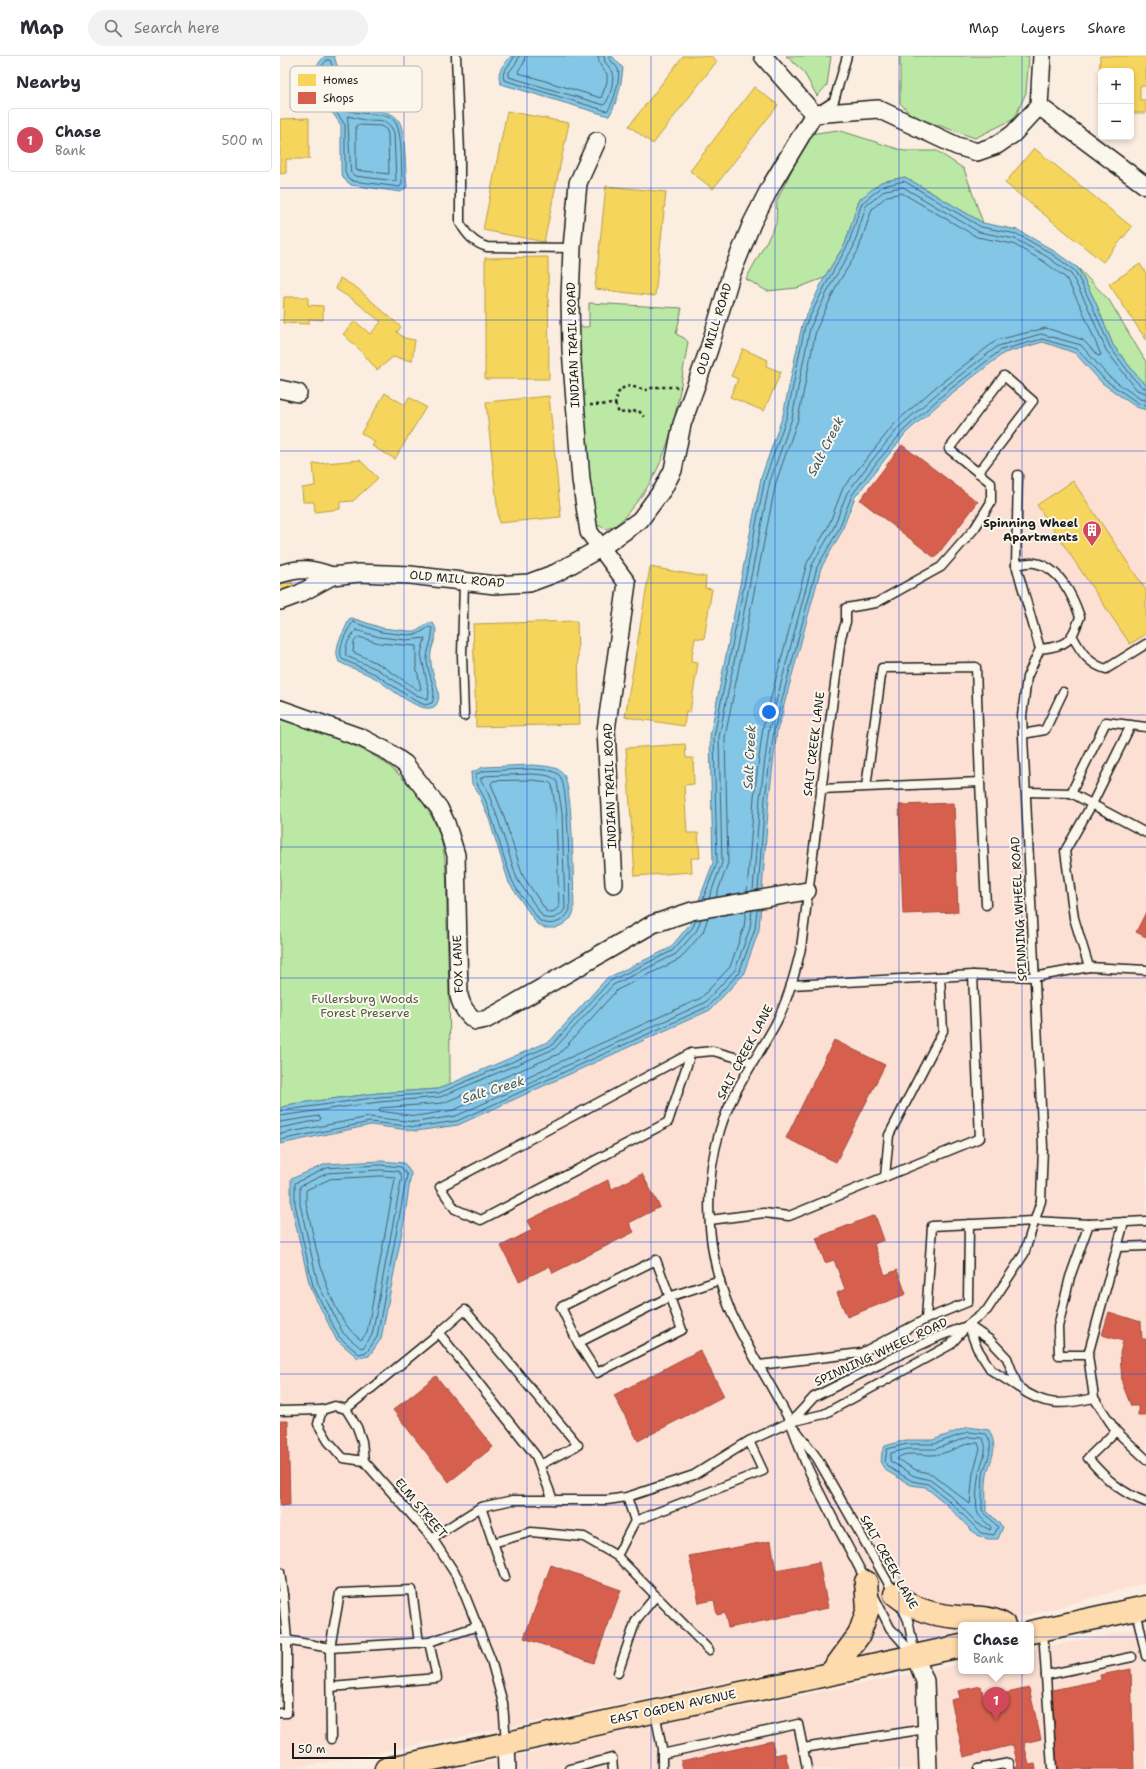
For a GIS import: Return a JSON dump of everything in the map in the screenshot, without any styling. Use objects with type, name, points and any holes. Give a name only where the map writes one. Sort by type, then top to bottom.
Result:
[{"type":"main road","points":[[832,1674],[859,1635],[868,1609],[866,1582]]},
{"type":"main road","points":[[895,1594],[909,1605],[935,1615],[995,1619],[1000,1622]]},
{"type":"main road","points":[[1037,1631],[1141,1608]]},
{"type":"main road","name":"EAST OGDEN AVENUE","points":[[386,1769],[958,1647]]},
{"type":"street","points":[[763,56],[814,114],[878,109],[957,146],[977,152],[997,145],[1013,134],[1039,106],[1042,56]]},
{"type":"street","points":[[1039,106],[1146,186]]},
{"type":"street","name":"OLD MILL ROAD","points":[[280,602],[299,594],[332,576],[359,573],[410,575],[495,585],[529,583],[556,573],[602,547],[640,520],[663,489],[673,470],[682,424],[709,349],[731,275],[752,223],[772,184],[814,114]]},
{"type":"street","name":"INDIAN TRAIL ROAD","points":[[597,141],[578,183],[572,248],[570,306],[575,405],[582,480],[589,532],[602,547],[627,583],[606,730],[614,884]]},
{"type":"street","points":[[280,389],[298,393]]},
{"type":"street","name":"OLD MILL ROAD","points":[[280,574],[294,569],[313,570],[332,576]]},
{"type":"street","name":"FOX LANE","points":[[280,709],[362,738],[385,750],[405,764],[439,808],[446,823],[456,855],[459,996],[462,1006],[468,1015],[476,1021],[487,1019],[653,924],[692,911],[807,891]]},
{"type":"street","points":[[915,1656],[924,1681],[928,1769]]},
{"type":"street","points":[[506,1743],[507,1769]]},
{"type":"lane","points":[[456,56],[460,154],[460,223],[465,233],[478,244],[487,247],[572,248]]},
{"type":"lane","points":[[814,114],[834,101],[847,56]]},
{"type":"lane","points":[[1004,376],[1033,401],[978,473],[949,448],[1004,376]]},
{"type":"lane","name":"SALT CREEK LANE","points":[[915,1656],[890,1628],[806,1464],[790,1422],[736,1324],[720,1280],[711,1241],[709,1198],[712,1163],[719,1134],[730,1102],[776,1023],[791,985],[801,948],[807,891],[841,637],[846,622],[846,608],[876,603],[941,567],[975,528],[991,502],[991,483],[978,473]]},
{"type":"lane","points":[[1016,565],[1034,562],[1049,567],[1060,580],[1075,601],[1080,617],[1073,637],[1057,647],[1040,649],[1016,565],[1018,475]]},
{"type":"lane","points":[[464,582],[462,655],[464,716]]},
{"type":"lane","points":[[1073,637],[1082,652],[1095,666],[1106,670],[1146,644]]},
{"type":"lane","name":"SPINNING WHEEL ROAD","points":[[432,1538],[481,1507],[513,1500],[608,1500],[627,1497],[694,1475],[749,1441],[790,1422],[824,1414],[950,1345],[968,1325],[987,1310],[1024,1254],[1041,1201],[1043,1148],[1022,716],[1027,677],[1040,649]]},
{"type":"lane","points":[[866,787],[882,668],[976,667],[986,905]]},
{"type":"lane","points":[[1023,734],[1045,730],[1064,692]]},
{"type":"lane","points":[[1071,793],[1106,722],[1146,727]]},
{"type":"lane","points":[[1089,967],[1074,918],[1065,851],[1092,804],[1131,725]]},
{"type":"lane","points":[[821,789],[980,782]]},
{"type":"lane","points":[[1026,792],[1071,793],[1146,833]]},
{"type":"lane","points":[[791,985],[973,975],[1034,977],[1089,967],[1146,970]]},
{"type":"lane","points":[[710,1220],[764,1213],[789,1216],[980,1138],[973,975]]},
{"type":"lane","points":[[885,1177],[889,1134],[943,1030],[940,977]]},
{"type":"lane","points":[[691,1054],[668,1122],[481,1220],[455,1209],[440,1187],[691,1054],[713,1051],[752,1062]]},
{"type":"lane","points":[[926,1319],[932,1226],[1034,1221],[1089,1224],[1146,1222]]},
{"type":"lane","points":[[1124,1222],[1088,1356],[1094,1398],[1116,1431],[1146,1459]]},
{"type":"lane","points":[[759,1365],[861,1353],[926,1319],[968,1302],[969,1224]]},
{"type":"lane","points":[[1088,1356],[1059,1356],[1058,1327],[1070,1277],[1089,1224]]},
{"type":"lane","points":[[1118,1247],[1146,1246]]},
{"type":"lane","points":[[656,1260],[682,1330],[597,1373],[578,1343],[561,1307],[656,1260]]},
{"type":"lane","points":[[578,1343],[670,1297],[720,1280]]},
{"type":"lane","points":[[280,1410],[322,1410],[335,1406],[346,1408],[439,1333],[465,1310],[578,1445],[540,1466]]},
{"type":"lane","points":[[968,1325],[977,1348],[991,1370],[1032,1398],[1051,1403],[1074,1402],[1094,1398]]},
{"type":"lane","points":[[968,1325],[990,1340],[1008,1358],[1018,1387]]},
{"type":"lane","name":"SPINNING WHEEL ROAD","points":[[790,1422],[814,1397],[886,1361],[968,1325]]},
{"type":"lane","points":[[439,1333],[536,1456],[553,1500]]},
{"type":"lane","points":[[322,1410],[318,1424],[328,1441],[343,1458],[364,1461],[360,1434],[346,1408]]},
{"type":"lane","name":"SALT CREEK LANE","points":[[790,1422],[817,1458],[895,1594],[908,1620],[915,1656]]},
{"type":"lane","points":[[1116,1431],[1088,1458],[1108,1480],[1125,1493],[1146,1502]]},
{"type":"lane","points":[[617,1556],[635,1521],[763,1471],[749,1441]]},
{"type":"lane","name":"ELM STREET","points":[[364,1461],[432,1538],[458,1578],[478,1626],[503,1703],[506,1743]]},
{"type":"lane","points":[[627,1497],[635,1521]]},
{"type":"lane","points":[[481,1507],[505,1577]]},
{"type":"lane","points":[[494,1543],[531,1532],[584,1537],[617,1556],[709,1650]]},
{"type":"lane","points":[[280,1572],[287,1713],[280,1713]]},
{"type":"lane","points":[[331,1740],[330,1648],[340,1593],[412,1590],[419,1643]]},
{"type":"lane","points":[[618,1673],[636,1620],[656,1596]]},
{"type":"lane","points":[[1141,1608],[1146,1656]]},
{"type":"lane","points":[[283,1640],[330,1648],[419,1643],[429,1642],[478,1626]]},
{"type":"lane","points":[[1037,1631],[1046,1675],[1052,1769]]},
{"type":"lane","points":[[331,1687],[437,1678],[429,1642]]},
{"type":"lane","points":[[1046,1675],[1132,1657]]},
{"type":"lane","points":[[655,1711],[662,1754],[662,1769]]},
{"type":"lane","points":[[662,1754],[798,1724],[806,1769]]},
{"type":"lane","points":[[803,1748],[926,1729]]},
{"type":"lane","points":[[570,1769],[612,1758],[613,1769]]},
{"type":"lane","points":[[978,1769],[1009,1763],[1009,1769]]},
{"type":"path","points":[[644,417],[639,410],[619,413],[615,404],[618,393],[623,388],[630,386],[646,390],[655,387],[695,388]]},
{"type":"path","points":[[575,405],[615,404]]},
{"type":"shaded area","points":[[1043,342],[1075,353],[1102,383],[1136,407],[1146,410],[1146,1583],[1004,1622],[958,1622],[958,1634],[515,1726],[290,1769],[280,1769],[280,1144],[371,1125],[416,1131],[710,1010],[769,798],[777,731],[821,568],[841,533],[857,499],[908,434],[947,397],[1004,353]]},
{"type":"shaded area","points":[[1146,1627],[1146,1769],[458,1769],[654,1725],[958,1665],[958,1674],[1034,1674],[1034,1649]]},
{"type":"green space","points":[[786,56],[831,56],[827,85],[817,96],[803,71]]},
{"type":"green space","points":[[900,56],[1029,56],[1026,93],[1014,119],[975,138],[912,116],[900,103]]},
{"type":"green space","points":[[838,130],[904,151],[937,151],[964,169],[983,223],[905,177],[881,182],[859,201],[845,244],[824,278],[797,288],[767,291],[746,279],[776,224],[777,200],[809,134]]},
{"type":"green space","points":[[1078,268],[1109,300],[1146,362],[1146,385],[1137,376],[1113,345],[1095,301]]},
{"type":"green space","points":[[589,303],[682,308],[676,334],[688,342],[671,430],[665,451],[656,472],[645,491],[620,522],[606,529],[593,523],[576,327],[589,327]]},
{"type":"green space","name":"Fullersburg Woods Forest Preserve","points":[[280,719],[341,740],[376,757],[401,776],[422,801],[433,819],[442,844],[445,858],[447,886],[450,1085],[438,1089],[378,1093],[292,1104],[280,1108]]},
{"type":"water","points":[[325,56],[334,56],[337,66],[317,66]]},
{"type":"water","points":[[511,56],[612,56],[623,68],[619,93],[615,105],[609,116],[501,84],[499,76],[501,68]]},
{"type":"water","points":[[332,112],[386,112],[394,115],[399,121],[403,134],[407,187],[401,192],[351,185],[344,179],[341,172],[341,125]]},
{"type":"water","name":"Salt Creek","points":[[905,177],[983,223],[1018,230],[1051,249],[1078,268],[1095,301],[1113,345],[1137,376],[1146,385],[1146,410],[1136,407],[1102,383],[1075,353],[1043,342],[1004,353],[947,397],[906,433],[855,497],[841,533],[821,568],[777,731],[769,798],[759,930],[743,975],[710,1010],[458,1125],[416,1131],[371,1125],[280,1144],[280,1108],[292,1104],[378,1093],[438,1089],[550,1041],[607,978],[670,948],[690,924],[713,863],[710,736],[761,478],[783,415],[802,325],[824,278],[845,244],[859,200],[881,182]]},
{"type":"water","points":[[352,618],[382,628],[408,631],[417,631],[428,623],[433,623],[436,633],[431,658],[432,670],[439,697],[436,705],[430,708],[414,704],[379,680],[339,662],[337,656],[338,645],[349,619]]},
{"type":"water","points":[[533,765],[552,767],[562,772],[566,780],[569,795],[574,911],[571,918],[555,928],[545,928],[537,924],[509,883],[489,819],[478,792],[472,784],[471,773],[483,767]]},
{"type":"water","points":[[381,1161],[404,1163],[411,1173],[405,1216],[381,1339],[369,1356],[358,1358],[336,1339],[310,1287],[291,1204],[291,1179],[326,1164]]},
{"type":"water","points":[[968,1427],[989,1430],[992,1437],[994,1448],[986,1479],[986,1510],[1003,1527],[998,1539],[988,1539],[979,1536],[971,1530],[944,1502],[925,1487],[911,1485],[885,1470],[881,1463],[882,1452],[885,1446],[906,1440],[933,1440]]},
{"type":"building: Homes","points":[[683,56],[711,56],[717,61],[653,144],[629,126]]},
{"type":"building: Homes","points":[[1100,56],[1146,56],[1146,86],[1140,86],[1140,100],[1146,100],[1146,113],[1134,113],[1134,68],[1100,68]]},
{"type":"building: Homes","points":[[754,87],[778,105],[713,189],[690,171]]},
{"type":"building: Homes","points":[[507,111],[569,123],[544,242],[483,230]]},
{"type":"building: Homes","points":[[309,118],[309,159],[286,159],[286,173],[280,174],[280,119]]},
{"type":"building: Homes","points":[[1034,148],[1132,227],[1103,262],[1005,183]]},
{"type":"building: Homes","points":[[606,186],[666,192],[655,296],[595,289]]},
{"type":"building: Homes","points":[[548,257],[549,379],[485,379],[485,258]]},
{"type":"building: Homes","points":[[1140,264],[1146,273],[1146,340],[1109,284]]},
{"type":"building: Homes","points":[[340,278],[357,288],[401,327],[397,332],[404,338],[415,340],[412,361],[393,357],[377,370],[360,350],[343,334],[355,321],[370,334],[381,322],[355,301],[336,289]]},
{"type":"building: Homes","points":[[284,297],[308,297],[308,305],[323,306],[323,320],[309,319],[309,324],[283,323]]},
{"type":"building: Homes","points":[[743,349],[768,360],[766,366],[781,372],[764,411],[730,397],[738,379],[731,376]]},
{"type":"building: Homes","points":[[385,393],[405,405],[409,397],[426,407],[395,459],[372,446],[375,442],[361,433]]},
{"type":"building: Homes","points":[[549,396],[561,517],[499,523],[486,402]]},
{"type":"building: Homes","points":[[360,460],[378,478],[353,501],[340,502],[340,509],[315,512],[314,502],[303,502],[302,488],[315,486],[313,464]]},
{"type":"building: Homes","name":"Spinning Wheel Apartments","points":[[1073,481],[1146,590],[1146,634],[1130,644],[1037,505]]},
{"type":"building: Homes","points":[[650,567],[706,577],[705,588],[712,589],[704,639],[695,638],[691,662],[698,663],[690,712],[686,711],[684,726],[625,717]]},
{"type":"building: Homes","points":[[290,579],[295,589],[284,594],[280,584]]},
{"type":"building: Homes","points":[[577,621],[580,724],[476,727],[473,624]]},
{"type":"building: Homes","points":[[685,744],[686,758],[693,758],[694,784],[684,785],[687,833],[698,833],[700,858],[691,858],[692,872],[635,876],[626,748]]},
{"type":"building: Shops","points":[[902,445],[978,502],[935,558],[860,500]]},
{"type":"building: Shops","points":[[954,803],[958,912],[903,914],[899,805]]},
{"type":"building: Shops","points":[[1146,912],[1146,937],[1136,932]]},
{"type":"building: Shops","points":[[834,1040],[885,1065],[836,1162],[786,1138]]},
{"type":"building: Shops","points":[[642,1174],[660,1207],[629,1223],[634,1232],[553,1273],[550,1266],[519,1281],[501,1246],[532,1230],[527,1221],[608,1180],[612,1189]]},
{"type":"building: Shops","points":[[875,1215],[884,1240],[874,1244],[885,1275],[897,1270],[906,1294],[847,1317],[837,1293],[845,1289],[834,1260],[825,1263],[816,1238]]},
{"type":"building: Shops","points":[[1109,1312],[1141,1322],[1142,1339],[1146,1339],[1146,1415],[1138,1415],[1138,1406],[1131,1406],[1122,1383],[1120,1353],[1123,1341],[1102,1335]]},
{"type":"building: Shops","points":[[700,1350],[724,1396],[638,1441],[614,1395]]},
{"type":"building: Shops","points":[[436,1376],[493,1447],[449,1482],[393,1410]]},
{"type":"building: Shops","points":[[280,1421],[288,1421],[290,1505],[280,1506]]},
{"type":"building: Shops","points":[[771,1541],[776,1570],[819,1562],[828,1608],[728,1628],[725,1613],[717,1615],[714,1600],[699,1603],[689,1556]]},
{"type":"building: Shops","points":[[551,1565],[621,1590],[594,1663],[524,1638]]},
{"type":"building: Shops","points":[[1131,1669],[1134,1769],[1057,1769],[1052,1690],[1101,1680],[1100,1675]]},
{"type":"building: Shops","points":[[981,1686],[984,1698],[1029,1688],[1041,1739],[1024,1743],[1029,1765],[1035,1764],[1036,1769],[1013,1769],[1018,1766],[1013,1745],[964,1757],[951,1700],[960,1698],[958,1691]]},
{"type":"building: Shops","points":[[772,1741],[775,1755],[785,1753],[789,1769],[683,1769],[681,1761]]},
{"type":"place","name":"Spinning Wheel Apartments","points":[[1092,547]]},
{"type":"place","name":"Chase","points":[[996,1720]]}]
